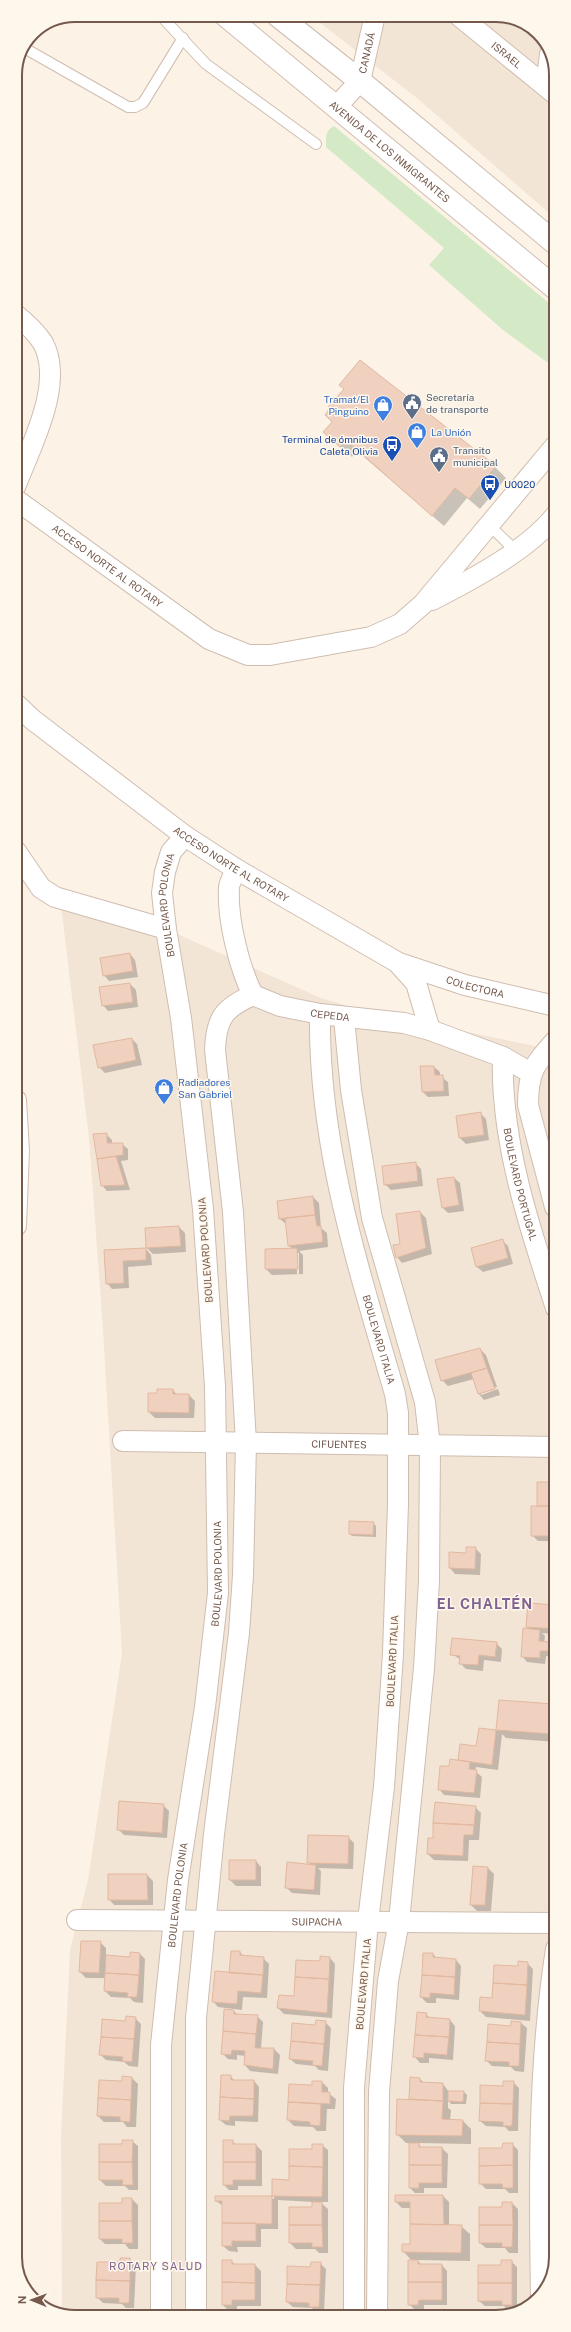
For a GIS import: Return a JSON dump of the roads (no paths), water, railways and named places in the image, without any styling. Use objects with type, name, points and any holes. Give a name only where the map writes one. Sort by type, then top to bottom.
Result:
[{"type":"street","name":"AVENIDA DE LOS INMIGRANTES","points":[[234,22],[338,106],[549,283]]},
{"type":"street","points":[[286,22],[360,81],[549,238]]},
{"type":"street","name":"CANADÁ","points":[[338,106],[360,81],[373,22]]},
{"type":"street","name":"ISRAEL","points":[[467,22],[549,89]]},
{"type":"street","points":[[22,320],[30,327],[42,343],[48,358],[51,380],[39,425],[22,469]]},
{"type":"street","name":"ACCESO NORTE AL ROTARY","points":[[22,504],[208,639],[248,655],[270,655],[371,637],[400,624],[423,604],[490,526],[549,453]]},
{"type":"street","name":"ACCESO NORTE AL ROTARY","points":[[423,604],[474,578],[515,550],[549,523]]},
{"type":"street","name":"ACCESO NORTE AL ROTARY","points":[[22,709],[39,724],[185,836],[236,869],[397,962],[416,983],[430,1030]]},
{"type":"street","name":"BOULEVARD POLONIA","points":[[161,2310],[162,2045],[174,1920],[205,1707],[217,1600],[215,1386],[203,1209],[181,1018],[166,929],[162,892],[165,872],[172,852],[185,836]]},
{"type":"street","points":[[22,860],[41,888],[55,897],[166,929]]},
{"type":"street","points":[[196,2310],[196,2018],[207,1920],[214,1834],[239,1633],[243,1575],[246,1443],[233,1212],[215,1050],[216,1030],[224,1013],[238,1002],[253,995],[243,976],[230,910],[229,885],[236,869]]},
{"type":"street","name":"COLECTORA","points":[[397,962],[465,985],[549,1005]]},
{"type":"street","name":"CEPEDA","points":[[253,995],[280,1006],[320,1014],[344,1018],[404,1023],[430,1030],[503,1057],[530,1073]]},
{"type":"street","name":"BOULEVARD ITALIA","points":[[320,1014],[319,1056],[324,1114],[332,1161],[362,1282],[395,1394],[398,1412],[393,1654],[384,1787],[368,1921],[354,2088],[354,2310]]},
{"type":"street","points":[[344,1018],[351,1090],[372,1218],[425,1402],[430,1446],[429,1573],[424,1668],[399,1921],[388,1981],[379,2092],[377,2310]]},
{"type":"street","points":[[549,1048],[530,1073],[528,1105],[549,1182]]},
{"type":"street","name":"BOULEVARD PORTUGAL","points":[[503,1057],[502,1086],[512,1148],[534,1244],[549,1288]]},
{"type":"street","name":"CIFUENTES","points":[[122,1441],[549,1447]]},
{"type":"street","name":"SUIPACHA","points":[[77,1920],[549,1923]]},
{"type":"street","points":[[541,2285],[539,2169],[543,2065],[549,2011]]},
{"type":"lane","points":[[167,22],[206,64],[316,144]]},
{"type":"lane","points":[[29,50],[128,107],[135,107],[143,104],[183,38]]},
{"type":"lane","points":[[490,526],[515,550]]},
{"type":"place","name":"Secretaría de transporte","points":[[412,420]]},
{"type":"place","name":"Tramat/El Pinguino","points":[[383,422]]},
{"type":"place","name":"La Unión","points":[[417,449]]},
{"type":"place","name":"Terminal de ómnibus Caleta Olivia","points":[[392,462]]},
{"type":"place","name":"Transito municipal","points":[[439,473]]},
{"type":"place","name":"U0020","points":[[490,501]]},
{"type":"place","name":"Radiadores San Gabriel","points":[[164,1105]]},
{"type":"district","name":"EL CHALTÉN","points":[[485,1604]]},
{"type":"district","name":"ROTARY SALUD","points":[[156,2266]]}]
